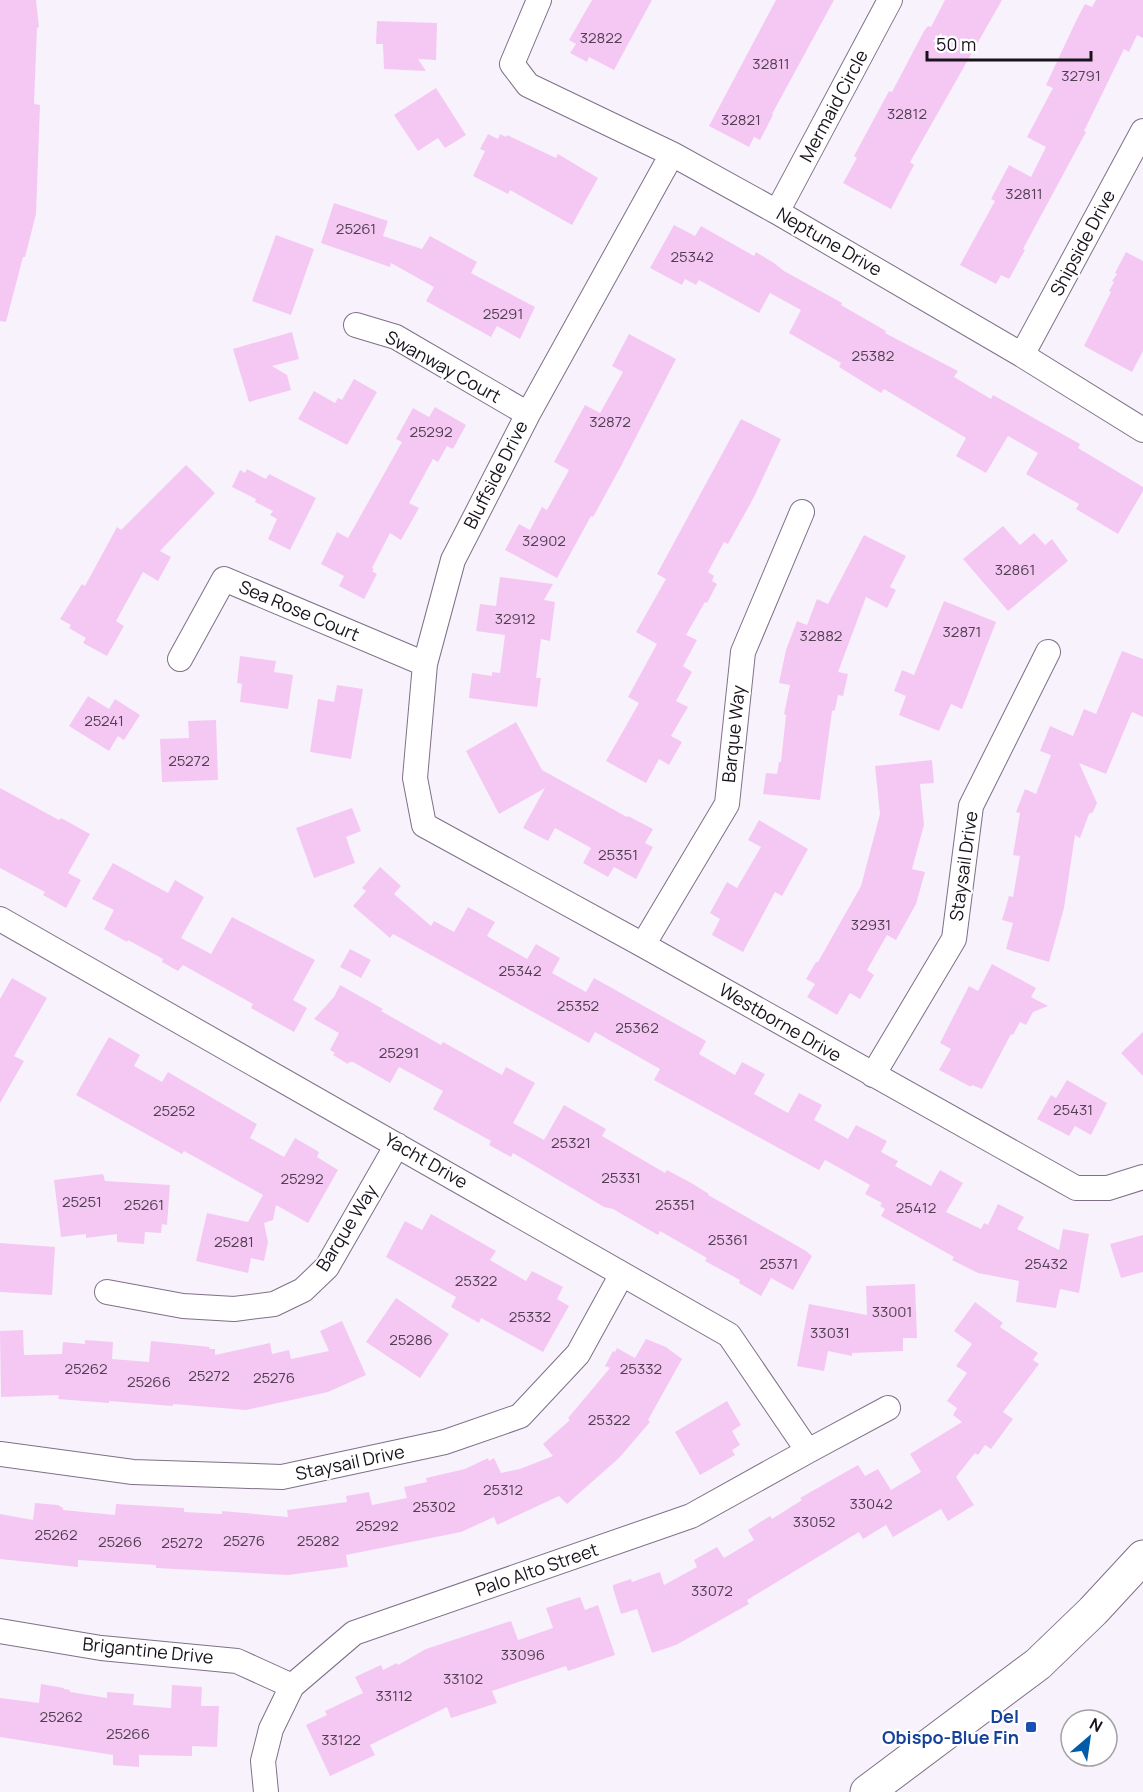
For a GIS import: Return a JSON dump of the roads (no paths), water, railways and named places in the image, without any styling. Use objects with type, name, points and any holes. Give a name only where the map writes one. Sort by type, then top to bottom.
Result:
[{"type":"main road","points":[[867,1792],[1038,1664],[1093,1611],[1143,1557]]},
{"type":"street","name":"Neptune Drive","points":[[539,0],[512,64],[528,85],[672,154],[777,212],[1022,355],[1143,430]]},
{"type":"street","name":"Mermaid Circle","points":[[777,212],[890,0]]},
{"type":"street","name":"Shipside Drive","points":[[1022,355],[1143,131]]},
{"type":"street","name":"Bluffside Drive","points":[[424,825],[415,777],[425,664],[453,560],[528,414],[672,154]]},
{"type":"street","name":"Swanway Court","points":[[356,325],[396,338],[528,414]]},
{"type":"street","name":"Barque Way","points":[[643,945],[727,804],[743,652],[802,512]]},
{"type":"street","name":"Sea Rose Court","points":[[180,659],[224,579],[425,664]]},
{"type":"street","name":"Staysail Drive","points":[[873,1076],[954,939],[971,806],[1048,652]]},
{"type":"street","name":"Westborne Drive","points":[[424,825],[1076,1188],[1108,1188],[1143,1177]]},
{"type":"street","name":"Yacht Drive","points":[[0,919],[729,1335],[808,1450]]},
{"type":"street","name":"Barque Way","points":[[107,1292],[183,1306],[234,1309],[274,1304],[303,1290],[327,1267],[397,1145]]},
{"type":"street","name":"Staysail Drive","points":[[0,1454],[133,1472],[282,1477],[445,1442],[520,1416],[578,1354],[622,1274]]},
{"type":"street","name":"Palo Alto Street","points":[[266,1792],[263,1761],[268,1740],[292,1686],[354,1633],[691,1516],[888,1408]]},
{"type":"street","name":"Brigantine Drive","points":[[0,1631],[101,1648],[237,1661],[292,1686]]},
{"type":"place","name":"Del Obispo-Blue Fin","points":[[1031,1727]]}]
